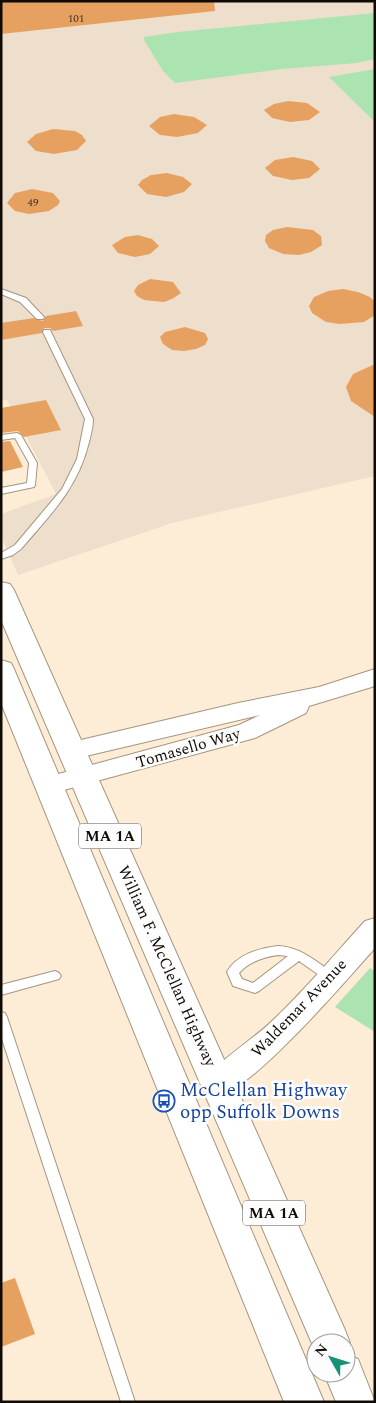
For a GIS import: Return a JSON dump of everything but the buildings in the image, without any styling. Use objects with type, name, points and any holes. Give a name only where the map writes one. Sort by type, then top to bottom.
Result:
[{"type":"highway","name":"William F. McClellan Highway","points":[[1,590],[79,763],[327,1333]]},
{"type":"highway","name":"MA 1A","points":[[1,669],[304,1402]]},
{"type":"highway","points":[[348,1383],[356,1402]]},
{"type":"street","name":"Tomasello Way","points":[[49,785],[79,763],[246,732],[322,695],[375,678]]},
{"type":"street","name":"Waldemar Avenue","points":[[218,1082],[236,1071],[264,1047],[375,929]]},
{"type":"lane","points":[[1,291],[24,300],[40,317]]},
{"type":"lane","points":[[1,556],[16,549],[64,493],[79,463],[89,425],[88,419],[47,332]]},
{"type":"lane","points":[[1,438],[17,435],[33,463],[31,485],[1,492]]},
{"type":"lane","points":[[298,956],[255,988],[237,983],[233,972],[239,964],[272,949],[290,951],[298,956],[330,977]]},
{"type":"lane","points":[[1,990],[55,976]]},
{"type":"lane","points":[[1,1017],[128,1402]]},
{"type":"shaded area","points":[[1,1],[375,1],[375,476],[172,523],[18,575],[1,536],[1,514],[56,494],[7,400],[1,401]]},
{"type":"green space","points":[[375,13],[375,59],[357,63],[282,69],[175,83],[163,71],[144,40],[144,37],[178,32]]},
{"type":"green space","points":[[375,69],[375,122],[329,77]]},
{"type":"green space","points":[[370,968],[375,971],[375,1032],[335,1007]]},
{"type":"place","name":"McClellan Highway opp Suffolk Downs","points":[[164,1101]]}]
